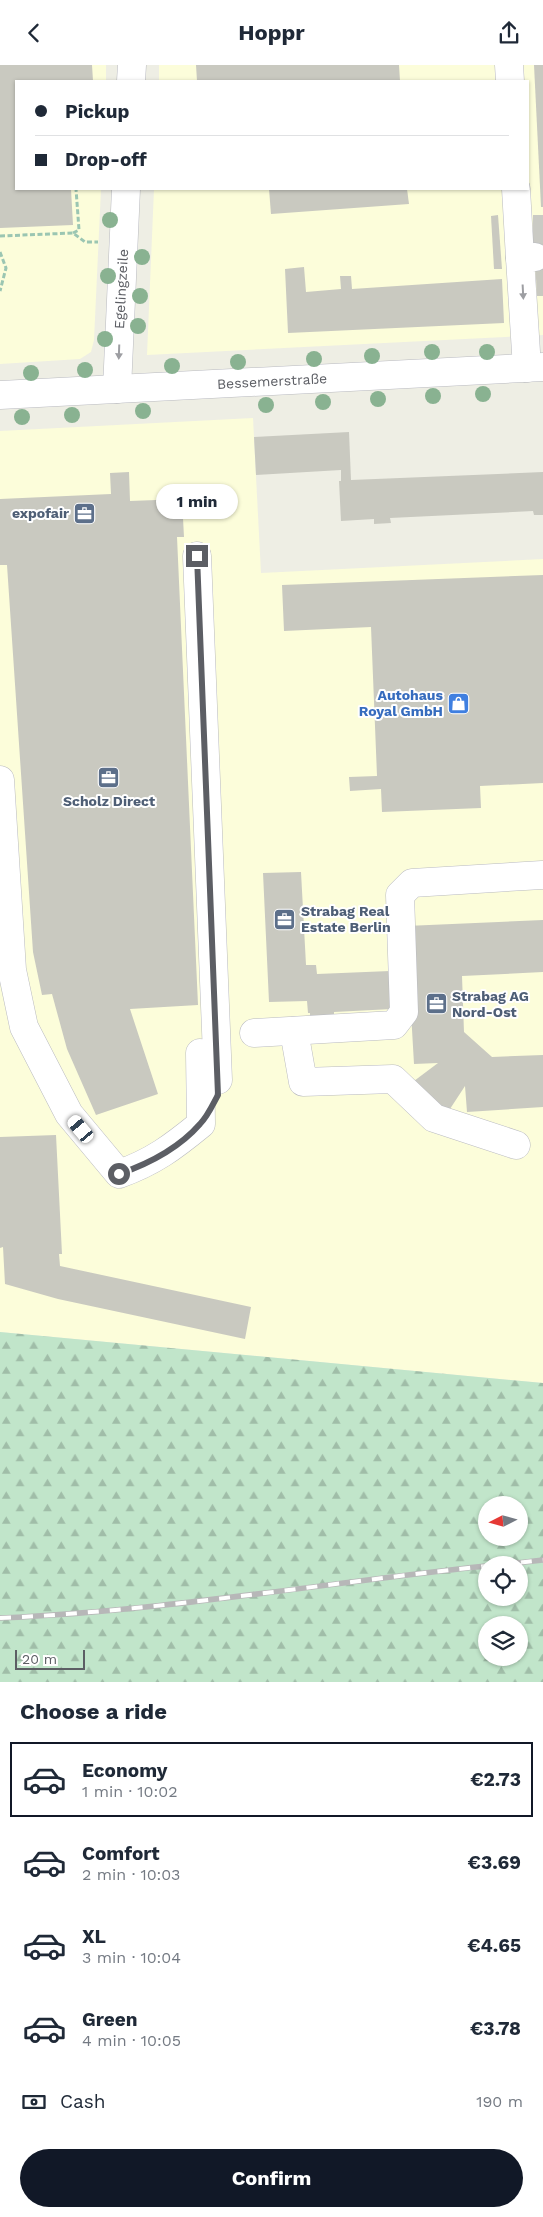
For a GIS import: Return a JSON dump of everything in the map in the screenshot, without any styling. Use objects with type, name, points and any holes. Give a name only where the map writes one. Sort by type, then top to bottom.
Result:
[{"type":"street","points":[[131,80],[132,65]]},
{"type":"street","points":[[509,65],[510,80]]},
{"type":"street","name":"Egelingzeile","points":[[117,389],[126,190]]},
{"type":"street","points":[[516,190],[526,230],[535,368]]},
{"type":"street","name":"Bessemerstraße","points":[[0,395],[535,368]]},
{"type":"street","points":[[0,780],[12,970],[24,1027],[69,1114],[119,1174],[137,1168],[167,1152],[201,1124],[218,1095],[197,556]]},
{"type":"street","points":[[254,1033],[394,1025],[404,1012],[400,895],[412,883],[542,875]]},
{"type":"street","points":[[294,1031],[302,1082],[393,1079],[434,1118],[516,1145]]},
{"type":"street","points":[[200,1053],[201,1124]]},
{"type":"path","points":[[0,237],[73,233],[79,230],[76,190]]},
{"type":"path","points":[[73,233],[84,242],[99,242]]},
{"type":"path","points":[[0,251],[6,268],[0,291]]},
{"type":"shaded area","points":[[0,65],[106,65],[106,80],[15,80],[15,190],[101,190],[94,340],[91,352],[80,359],[0,364]]},
{"type":"shaded area","points":[[159,65],[543,65],[543,335],[147,355],[154,190],[529,190],[529,80],[159,80]]},
{"type":"shaded area","points":[[253,418],[261,573],[543,559],[543,1383],[0,1332],[0,431]]},
{"type":"green space","points":[[0,1332],[543,1383],[543,1682],[0,1682]]},
{"type":"building","points":[[0,65],[92,65],[93,80],[15,80],[15,190],[71,190],[73,225],[0,228]]},
{"type":"building","points":[[196,65],[399,65],[400,80],[197,80]]},
{"type":"building","points":[[534,65],[543,65],[543,207],[541,207]]},
{"type":"building","points":[[269,190],[407,190],[409,204],[271,214]]},
{"type":"building","points":[[498,215],[502,269],[494,269],[491,216]]},
{"type":"building","points":[[533,224],[543,224],[543,296],[537,296]]},
{"type":"building","points":[[304,267],[306,292],[341,289],[340,276],[351,276],[352,289],[502,279],[504,323],[288,333],[285,269]]},
{"type":"building","points":[[349,432],[351,480],[543,472],[543,515],[534,515],[533,511],[390,518],[391,523],[374,524],[374,519],[341,521],[339,481],[341,481],[341,470],[256,475],[254,437]]},
{"type":"building","points":[[129,472],[130,501],[182,499],[184,537],[177,537],[198,1005],[130,1009],[158,1094],[96,1115],[67,1049],[52,994],[42,995],[33,952],[7,565],[0,565],[0,499],[111,494],[110,473]]},
{"type":"building","name":"Autohaus Royal GmbH","points":[[543,575],[543,783],[480,786],[481,808],[382,812],[381,789],[350,791],[349,777],[377,776],[371,627],[284,631],[282,585]]},
{"type":"building","name":"Strabag Real Estate Berlin","points":[[301,872],[306,965],[316,965],[317,974],[390,971],[392,1009],[334,1012],[334,1016],[310,1017],[307,1001],[269,1002],[263,873]]},
{"type":"building","name":"Strabag AG Nord-Ost","points":[[543,920],[543,972],[462,976],[464,1032],[492,1057],[543,1055],[543,1107],[467,1112],[465,1086],[448,1112],[414,1081],[438,1063],[414,1064],[406,926]]},
{"type":"building","points":[[56,1135],[62,1254],[59,1254],[60,1266],[251,1307],[245,1339],[58,1299],[5,1284],[3,1247],[0,1248],[0,1137]]},
{"type":"tunnel","points":[[533,229],[543,229]]},
{"type":"railway","points":[[528,1562],[543,1560]]},
{"type":"railway","points":[[0,1618],[183,1603],[478,1567]]},
{"type":"place","name":"expofair","points":[[85,513]]},
{"type":"place","name":"Autohaus Royal GmbH","points":[[459,703]]},
{"type":"place","name":"Scholz Direct","points":[[109,778]]},
{"type":"place","name":"Strabag Real Estate Berlin","points":[[285,919]]},
{"type":"place","name":"Strabag AG Nord-Ost","points":[[436,1004]]},
{"type":"route","points":[[119,1174],[137,1168],[167,1152],[201,1124],[218,1095],[197,556]]}]
